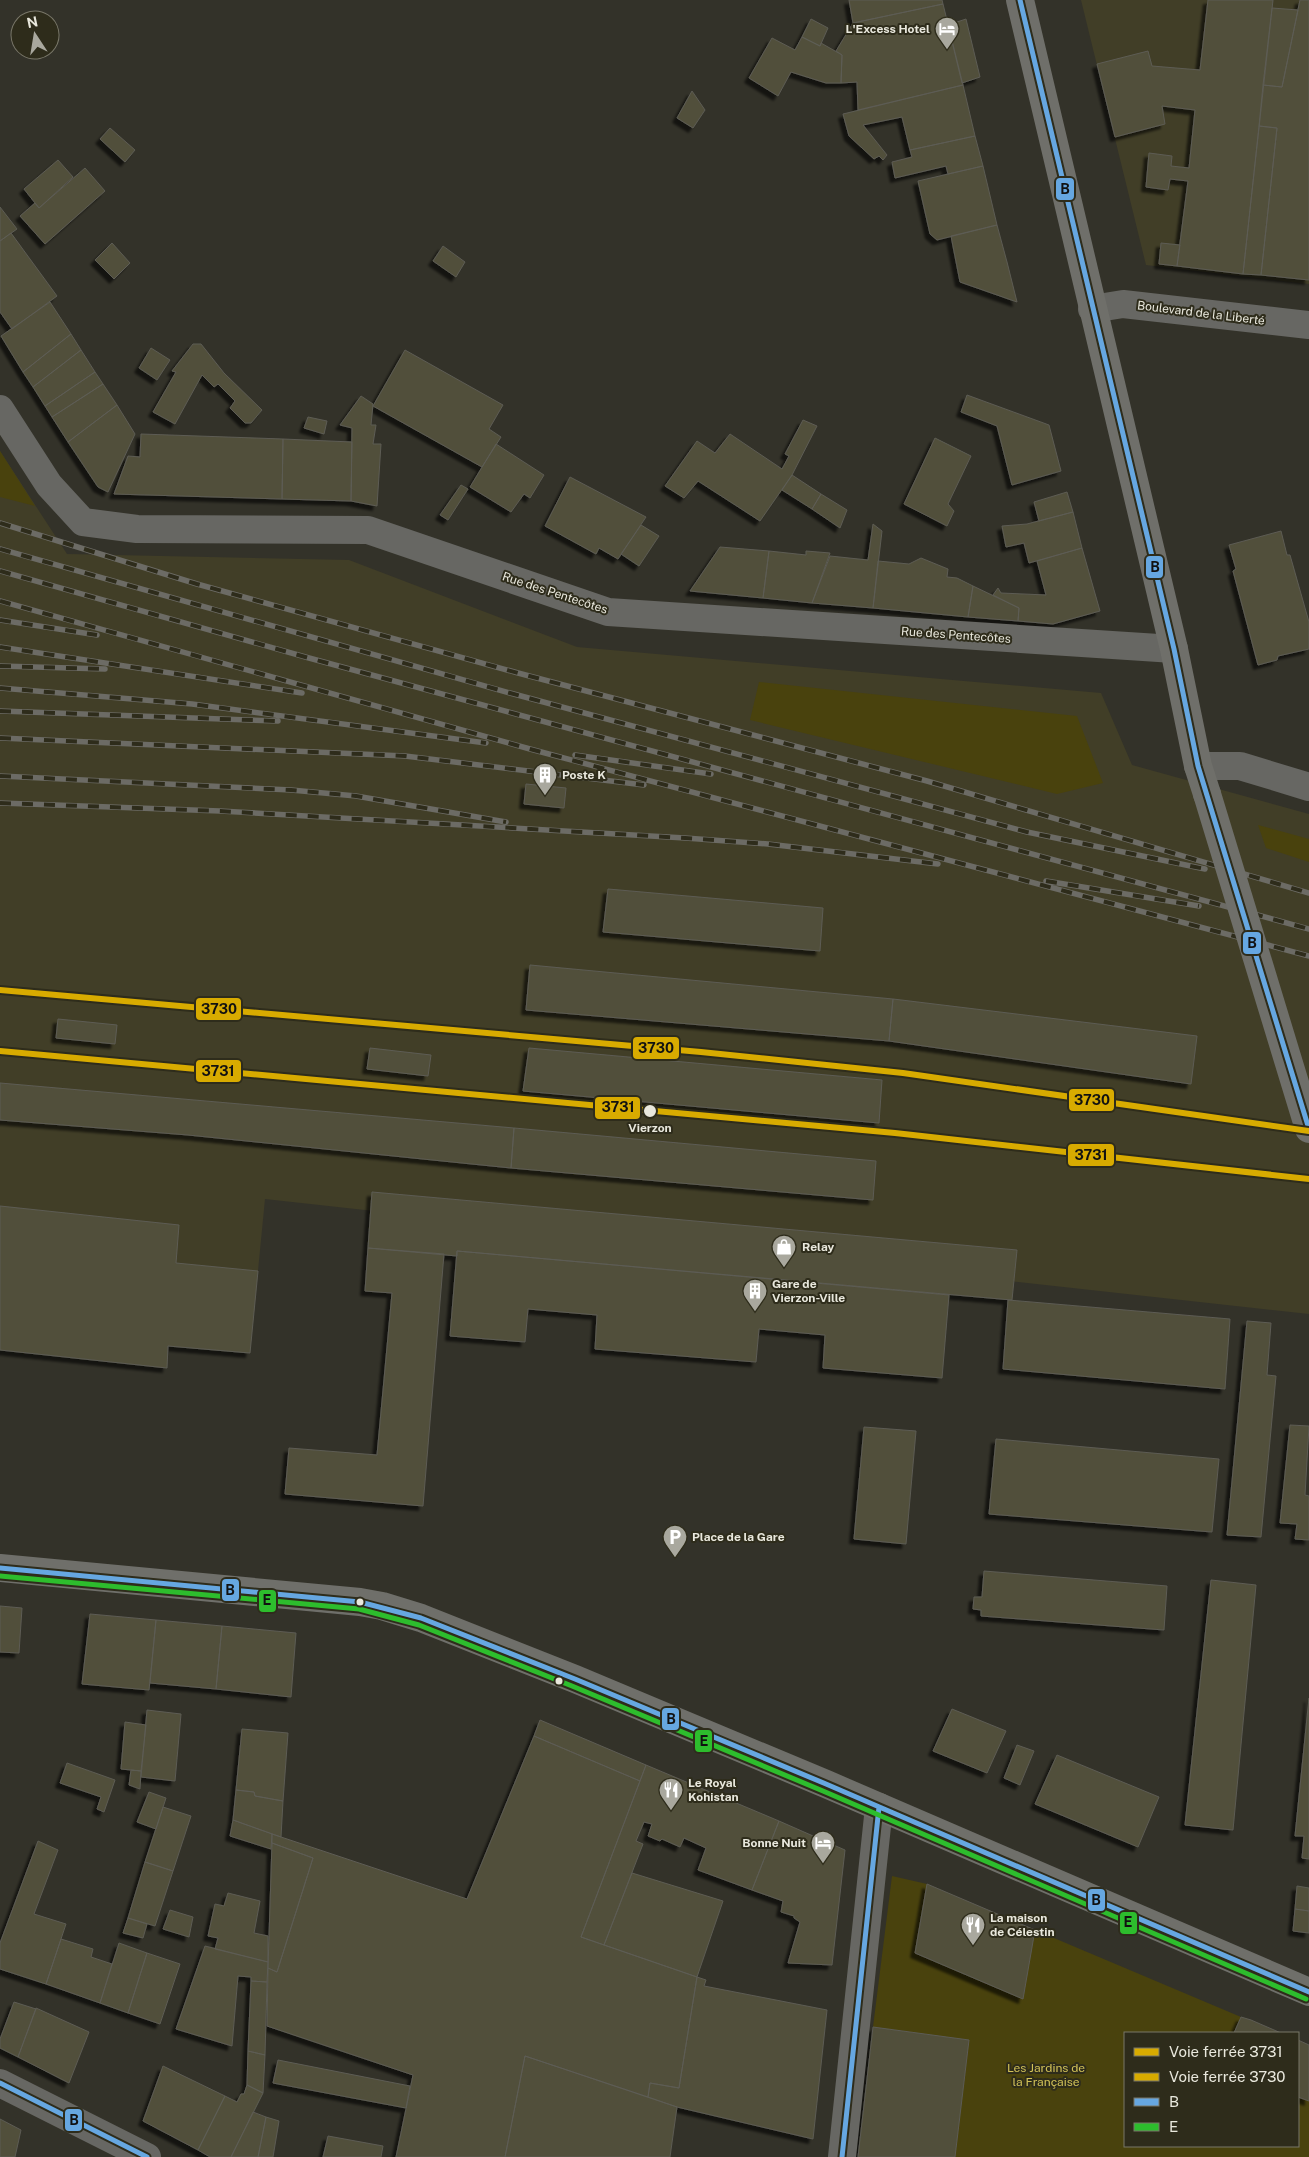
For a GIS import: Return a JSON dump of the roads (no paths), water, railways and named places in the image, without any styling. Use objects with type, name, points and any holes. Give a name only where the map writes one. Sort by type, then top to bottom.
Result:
[{"type":"main road","points":[[1020,0],[1174,649],[1198,766],[1309,1129]]},
{"type":"main road","points":[[0,1568],[382,1606],[498,1648],[879,1807],[1309,1992]]},
{"type":"street","name":"Boulevard de la Liberté","points":[[1092,309],[1123,304],[1309,325]]},
{"type":"street","name":"Rue des Pentecôtes","points":[[0,409],[49,485],[83,522],[137,529],[368,530],[608,612],[1174,649]]},
{"type":"street","points":[[1198,766],[1240,766],[1309,787]]},
{"type":"street","points":[[842,2157],[879,1807]]},
{"type":"street","points":[[0,2084],[147,2157]]},
{"type":"railway","points":[[0,523],[197,584],[518,673],[927,781],[1309,893]]},
{"type":"railway","points":[[0,549],[510,693],[1027,832],[1205,869]]},
{"type":"railway","points":[[0,571],[309,658],[1309,929]]},
{"type":"railway","points":[[0,601],[530,749],[1309,956]]},
{"type":"railway","points":[[0,620],[97,635]]},
{"type":"railway","points":[[0,647],[302,693]]},
{"type":"railway","points":[[0,666],[105,669]]},
{"type":"railway","points":[[0,688],[192,704],[486,743]]},
{"type":"railway","points":[[0,711],[278,721]]},
{"type":"railway","points":[[0,738],[405,756],[644,785]]},
{"type":"railway","points":[[575,755],[711,774]]},
{"type":"railway","points":[[0,776],[291,790],[356,796],[506,822]]},
{"type":"railway","points":[[0,803],[220,811],[685,838],[768,844],[938,864]]},
{"type":"railway","points":[[1046,881],[1199,906]]},
{"type":"rail line","name":"3730","points":[[0,990],[701,1052],[903,1073],[1309,1131]]},
{"type":"rail line","name":"3731","points":[[0,1051],[895,1133],[1309,1179]]},
{"type":"place","name":"L'Excess Hotel","points":[[947,50]]},
{"type":"place","name":"Poste K","points":[[545,796]]},
{"type":"place","name":"Vierzon","points":[[650,1111]]},
{"type":"place","name":"Relay","points":[[784,1268]]},
{"type":"place","name":"Gare de Vierzon-Ville","points":[[755,1312]]},
{"type":"place","name":"Place de la Gare","points":[[675,1558]]},
{"type":"place","name":"Le Royal Kohistan","points":[[671,1811]]},
{"type":"place","name":"Bonne Nuit","points":[[823,1864]]},
{"type":"place","name":"La maison de Célestin","points":[[973,1946]]},
{"type":"park label","name":"Les Jardins de la Française","points":[[1046,2075]]}]
